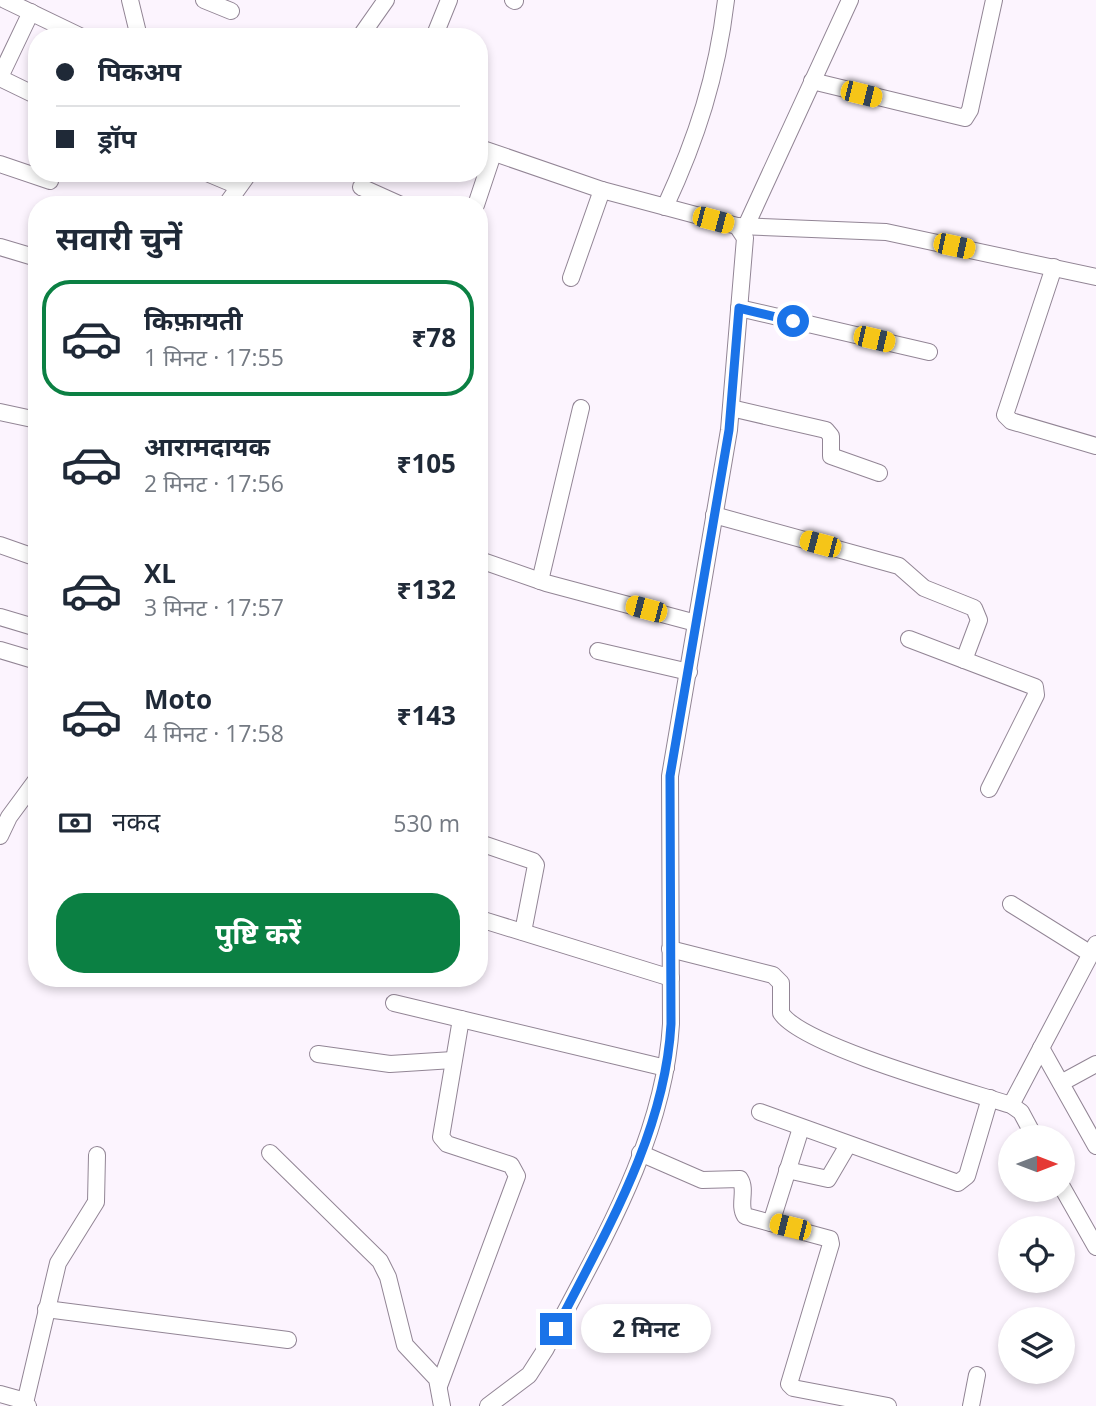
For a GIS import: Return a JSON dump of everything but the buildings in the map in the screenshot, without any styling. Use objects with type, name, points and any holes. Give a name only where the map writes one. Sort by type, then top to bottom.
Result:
[{"type":"street","points":[[5,0],[64,28]]},
{"type":"street","points":[[130,0],[137,28]]},
{"type":"street","points":[[204,0],[231,10]]},
{"type":"street","points":[[366,28],[386,0]]},
{"type":"street","points":[[438,28],[449,0]]},
{"type":"street","points":[[664,207],[694,144],[720,49],[726,0]]},
{"type":"street","points":[[488,1406],[529,1375],[538,1363],[624,1198],[666,1068],[671,1024],[669,785],[731,408],[745,238],[742,226],[850,0]]},
{"type":"street","points":[[812,81],[965,118],[970,110],[994,0]]},
{"type":"street","points":[[28,92],[0,78],[31,12]]},
{"type":"street","points":[[488,152],[602,190],[742,226],[886,233],[1096,278]]},
{"type":"street","points":[[0,164],[28,173]]},
{"type":"street","points":[[228,182],[238,186]]},
{"type":"street","points":[[232,196],[241,182]]},
{"type":"street","points":[[361,187],[381,196]]},
{"type":"street","points":[[571,278],[602,190]]},
{"type":"street","points":[[0,247],[28,255]]},
{"type":"street","points":[[1054,267],[1005,415],[1011,421],[1096,446]]},
{"type":"street","points":[[739,308],[929,352]]},
{"type":"street","points":[[540,581],[581,408]]},
{"type":"street","points":[[731,408],[826,430],[831,436],[831,456],[879,473]]},
{"type":"street","points":[[0,412],[28,418]]},
{"type":"street","points":[[714,514],[899,566],[924,588],[974,608],[979,620],[964,660]]},
{"type":"street","points":[[0,545],[28,555]]},
{"type":"street","points":[[488,563],[540,581],[696,623]]},
{"type":"street","points":[[0,617],[28,625]]},
{"type":"street","points":[[909,639],[1032,684],[1036,691],[989,789]]},
{"type":"street","points":[[0,650],[28,658]]},
{"type":"street","points":[[598,652],[689,672]]},
{"type":"street","points":[[0,836],[9,817],[28,792]]},
{"type":"street","points":[[488,846],[533,861],[536,865],[523,932]]},
{"type":"street","points":[[1011,904],[1093,949],[1011,1105]]},
{"type":"street","points":[[488,921],[671,978]]},
{"type":"street","points":[[670,949],[773,975],[781,983],[781,1013],[791,1023],[851,1053],[1011,1105],[1021,1112],[1028,1125]]},
{"type":"street","points":[[394,1003],[666,1068]]},
{"type":"street","points":[[439,1387],[517,1175],[511,1165],[442,1141],[439,1132],[461,1019]]},
{"type":"street","points":[[1041,1048],[1095,1141]]},
{"type":"street","points":[[318,1054],[390,1064],[453,1059]]},
{"type":"street","points":[[1061,1083],[1096,1063]]},
{"type":"street","points":[[760,1112],[958,1183],[967,1176],[990,1098]]},
{"type":"street","points":[[771,1223],[801,1128]]},
{"type":"street","points":[[787,1170],[828,1179],[848,1145]]},
{"type":"street","points":[[270,1153],[380,1261],[388,1277],[405,1345],[433,1374],[439,1387],[442,1406]]},
{"type":"street","points":[[640,1153],[702,1180],[740,1179],[743,1184],[743,1214],[828,1237],[831,1241],[789,1380],[790,1387],[888,1406]]},
{"type":"street","points":[[0,1394],[27,1404],[46,1308],[62,1252],[96,1202],[97,1155]]},
{"type":"street","points":[[1070,1202],[1096,1247]]},
{"type":"street","points":[[46,1308],[288,1340]]},
{"type":"street","points":[[971,1406],[977,1375]]},
{"type":"route","points":[[556,1329],[624,1198],[663,1083],[667,1063],[671,1024],[670,776],[685,701],[707,547],[729,430],[739,308],[793,321]]}]
